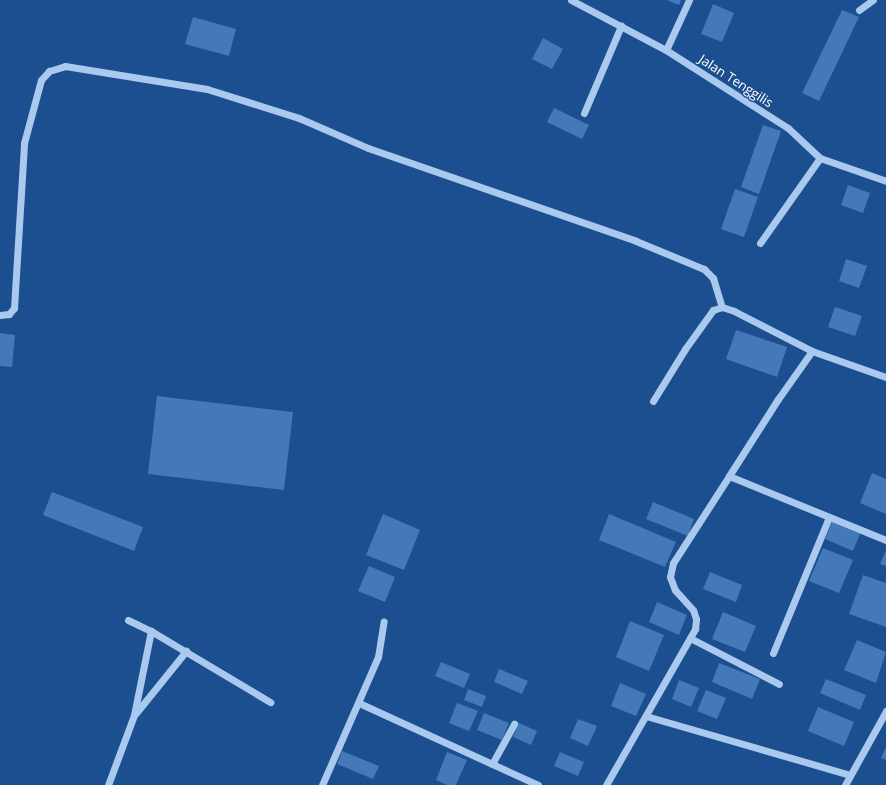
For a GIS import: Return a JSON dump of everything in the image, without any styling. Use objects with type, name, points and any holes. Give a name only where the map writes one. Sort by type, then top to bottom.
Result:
[{"type":"street","name":"Jalan Tenggilis","points":[[571,0],[666,50],[788,128],[820,158],[886,181]]},
{"type":"street","points":[[666,50],[689,0]]},
{"type":"street","points":[[859,10],[873,0]]},
{"type":"street","points":[[584,114],[622,26]]},
{"type":"street","points":[[0,315],[9,314],[14,308],[24,143],[41,80],[49,71],[65,66],[207,89],[299,118],[368,148],[636,241],[704,270],[713,278],[722,307]]},
{"type":"street","points":[[760,243],[820,158]]},
{"type":"street","points":[[653,401],[701,326],[713,310],[722,307],[734,311],[812,351],[886,377]]},
{"type":"street","points":[[606,785],[690,638],[696,619],[693,610],[675,590],[670,577],[673,563],[778,399],[812,351]]},
{"type":"street","points":[[729,476],[886,540]]},
{"type":"street","points":[[773,653],[829,517]]},
{"type":"street","points":[[128,620],[186,651],[270,702]]},
{"type":"street","points":[[322,785],[378,657],[384,621]]},
{"type":"street","points":[[108,785],[134,715],[151,631]]},
{"type":"street","points":[[690,638],[779,684]]},
{"type":"street","points":[[134,715],[186,651]]},
{"type":"street","points":[[359,703],[538,785]]},
{"type":"street","points":[[844,785],[883,725],[886,711]]},
{"type":"street","points":[[646,716],[850,775]]},
{"type":"street","points":[[492,764],[514,724]]},
{"type":"building","points":[[667,0],[681,0],[679,5]]},
{"type":"building","points":[[713,4],[734,13],[722,42],[701,34]]},
{"type":"building","points":[[842,10],[859,17],[819,101],[802,93]]},
{"type":"building","points":[[193,17],[236,29],[229,56],[185,44]]},
{"type":"building","points":[[543,38],[563,49],[552,69],[532,59]]},
{"type":"building","points":[[554,108],[589,125],[582,139],[547,122]]},
{"type":"building","points":[[763,125],[781,131],[759,194],[741,187]]},
{"type":"building","points":[[848,185],[870,193],[863,213],[841,205]]},
{"type":"building","points":[[735,189],[758,197],[744,237],[721,229]]},
{"type":"building","points":[[846,259],[867,266],[859,288],[839,281]]},
{"type":"building","points":[[835,307],[862,316],[855,336],[828,327]]},
{"type":"building","points":[[736,330],[787,347],[777,377],[726,359]]},
{"type":"building","points":[[0,333],[15,335],[12,367],[0,366]]},
{"type":"building","points":[[157,396],[293,412],[284,490],[148,474]]},
{"type":"building","points":[[872,473],[886,479],[886,514],[860,503]]},
{"type":"building","points":[[52,492],[143,527],[134,551],[43,515]]},
{"type":"building","points":[[653,502],[694,519],[688,536],[646,519]]},
{"type":"building","points":[[383,514],[420,530],[404,570],[366,555]]},
{"type":"building","points":[[609,514],[676,542],[665,567],[599,540]]},
{"type":"building","points":[[832,522],[860,534],[853,551],[825,539]]},
{"type":"building","points":[[823,548],[853,560],[839,593],[809,581]]},
{"type":"building","points":[[886,550],[886,566],[880,564]]},
{"type":"building","points":[[369,566],[395,577],[385,602],[358,591]]},
{"type":"building","points":[[710,572],[742,585],[736,602],[703,589]]},
{"type":"building","points":[[863,575],[886,583],[886,627],[849,614]]},
{"type":"building","points":[[657,602],[687,615],[679,635],[649,622]]},
{"type":"building","points":[[723,612],[756,626],[745,652],[712,639]]},
{"type":"building","points":[[630,621],[664,635],[649,671],[616,657]]},
{"type":"building","points":[[857,640],[886,652],[876,683],[844,670]]},
{"type":"building","points":[[441,662],[470,674],[464,688],[435,676]]},
{"type":"building","points":[[719,663],[760,679],[752,699],[712,682]]},
{"type":"building","points":[[499,669],[528,681],[522,694],[494,682]]},
{"type":"building","points":[[826,679],[866,695],[860,710],[820,693]]},
{"type":"building","points":[[679,680],[699,688],[691,707],[672,699]]},
{"type":"building","points":[[620,683],[646,694],[636,716],[611,706]]},
{"type":"building","points":[[468,689],[486,696],[482,707],[464,700]]},
{"type":"building","points":[[706,690],[726,698],[717,719],[697,711]]},
{"type":"building","points":[[457,703],[478,711],[469,731],[449,723]]},
{"type":"building","points":[[818,707],[854,722],[844,746],[808,731]]},
{"type":"building","points":[[484,713],[509,723],[502,740],[477,730]]},
{"type":"building","points":[[578,719],[597,726],[588,746],[570,738]]},
{"type":"building","points":[[519,723],[537,731],[531,745],[513,737]]},
{"type":"building","points":[[886,747],[886,760],[881,758]]},
{"type":"building","points":[[342,751],[379,766],[373,779],[337,764]]},
{"type":"building","points":[[447,752],[467,760],[456,785],[447,785],[436,780]]},
{"type":"building","points":[[560,752],[584,762],[578,776],[554,766]]}]
